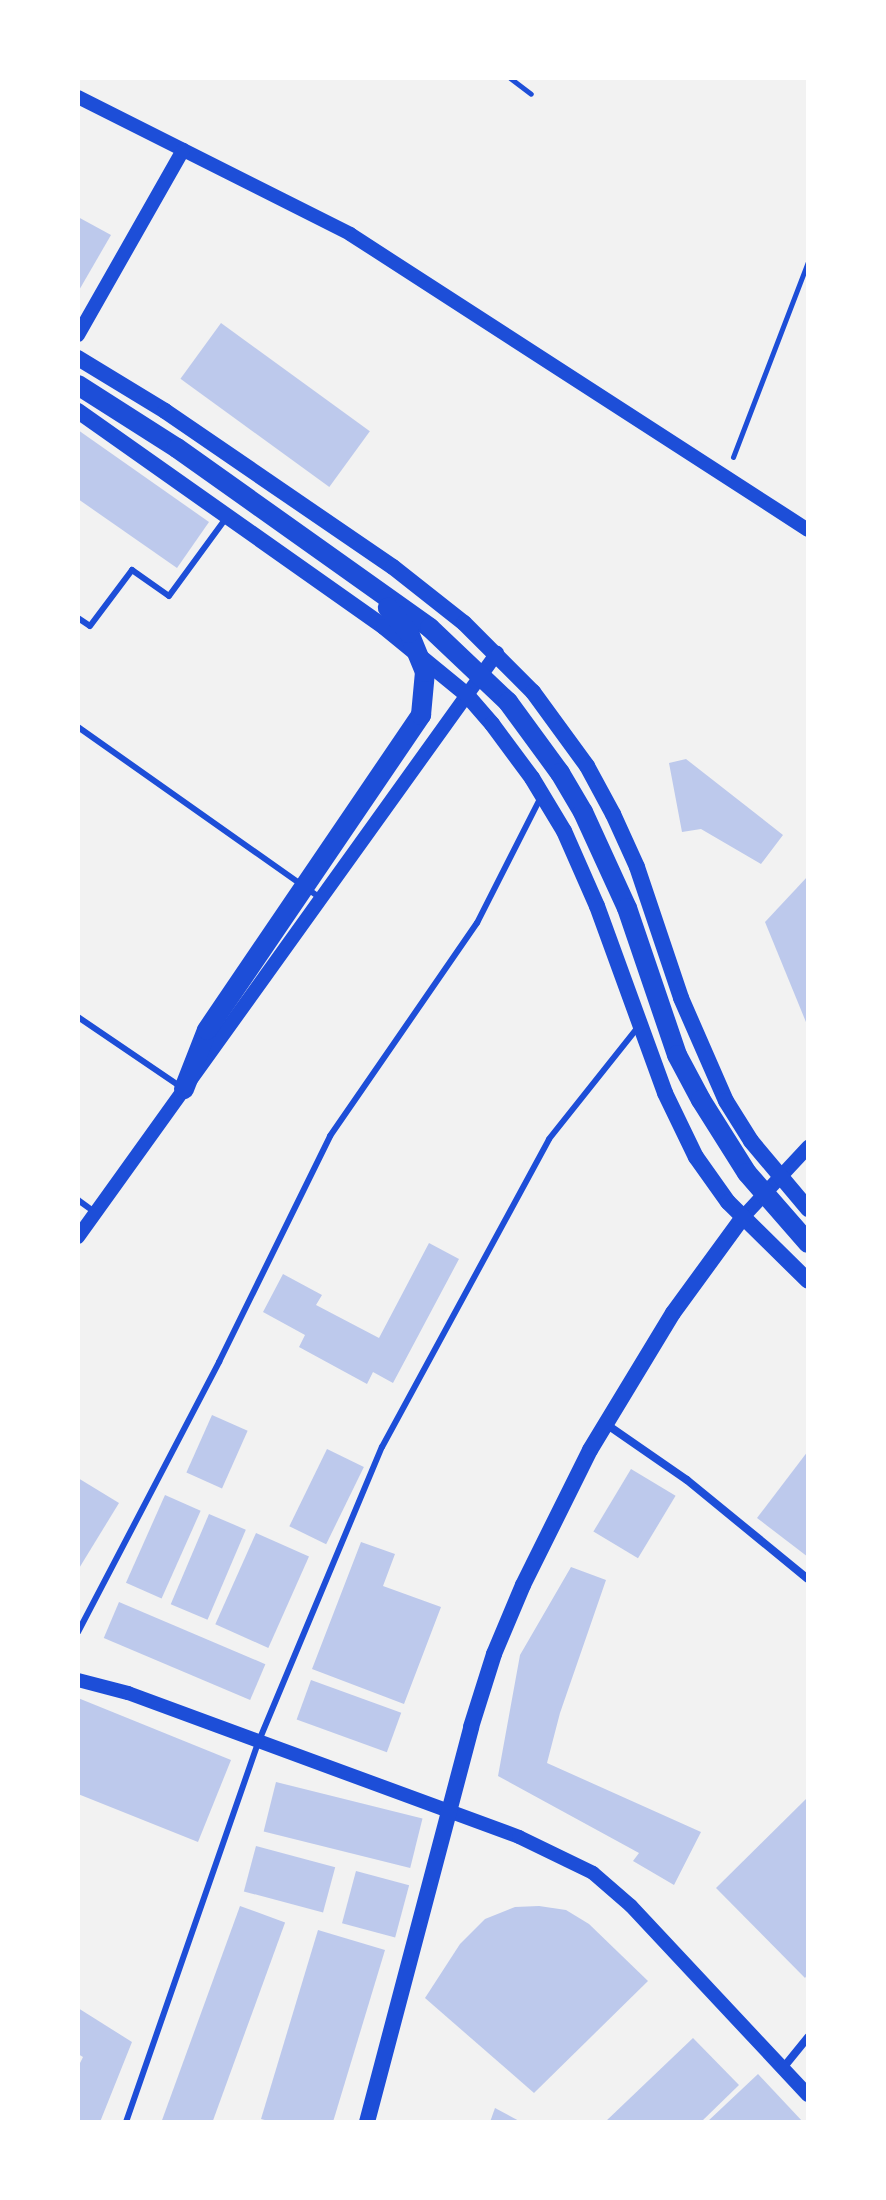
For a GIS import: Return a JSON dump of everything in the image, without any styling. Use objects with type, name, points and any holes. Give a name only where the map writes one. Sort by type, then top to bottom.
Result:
[{"type":"main road","points":[[78,358],[165,411],[380,558],[453,613],[497,653],[556,721],[593,778],[637,867],[705,1058],[726,1101],[780,1177],[808,1209]]},
{"type":"main road","points":[[78,385],[166,441],[358,576],[470,663],[508,702],[560,773],[606,859],[627,908],[659,1011],[701,1100],[747,1173],[808,1243]]},
{"type":"main road","points":[[78,411],[384,627],[466,694],[543,794],[564,831],[592,893],[638,1027],[696,1157],[743,1217],[808,1281]]},
{"type":"main road","points":[[184,1089],[207,1030],[421,715],[425,672],[418,650],[396,616],[358,576]]},
{"type":"main road","points":[[367,2122],[451,1815],[471,1727],[494,1654],[554,1521],[606,1424],[673,1313],[743,1217]]},
{"type":"street","points":[[78,97],[350,234],[808,530]]},
{"type":"street","points":[[78,335],[183,150]]},
{"type":"street","points":[[78,1237],[497,653]]},
{"type":"street","points":[[743,1217],[808,1147]]},
{"type":"street","points":[[606,1424],[687,1480],[808,1579]]},
{"type":"street","points":[[78,1680],[128,1693],[451,1815],[519,1837],[593,1873],[631,1906],[808,2095]]},
{"type":"street","points":[[783,2068],[808,2037]]},
{"type":"lane","points":[[78,618],[90,626],[132,570],[169,596],[229,515]]},
{"type":"lane","points":[[78,727],[320,898]]},
{"type":"lane","points":[[78,1632],[219,1362],[330,1136],[477,923],[543,794]]},
{"type":"lane","points":[[78,1017],[184,1089]]},
{"type":"lane","points":[[126,2122],[258,1743],[382,1447],[549,1139],[638,1027]]},
{"type":"lane","points":[[78,1200],[96,1213]]},
{"type":"path","points":[[510,78],[531,94]]},
{"type":"path","points":[[725,476],[808,262]]},
{"type":"building","points":[[78,217],[111,235],[78,292]]},
{"type":"building","points":[[221,323],[370,431],[329,487],[180,379]]},
{"type":"building","points":[[78,430],[209,522],[177,568],[78,499]]},
{"type":"building","points":[[686,759],[783,835],[761,864],[701,829],[682,832],[669,763]]},
{"type":"building","points":[[808,876],[808,1027],[765,922]]},
{"type":"building","points":[[429,1243],[459,1259],[393,1383],[373,1372],[367,1384],[299,1347],[305,1335],[263,1312],[283,1274],[322,1295],[316,1305],[379,1338]]},
{"type":"building","points":[[212,1415],[248,1431],[222,1488],[186,1473]]},
{"type":"building","points":[[327,1449],[364,1467],[326,1544],[289,1526]]},
{"type":"building","points":[[808,1451],[808,1557],[757,1518]]},
{"type":"building","points":[[631,1469],[676,1496],[638,1558],[593,1532]]},
{"type":"building","points":[[78,1478],[119,1503],[78,1570]]},
{"type":"building","points":[[165,1495],[201,1511],[162,1599],[126,1583]]},
{"type":"building","points":[[209,1514],[246,1530],[208,1620],[171,1604]]},
{"type":"building","points":[[256,1533],[309,1557],[268,1648],[215,1624]]},
{"type":"building","points":[[361,1542],[395,1554],[383,1586],[441,1607],[404,1704],[312,1669]]},
{"type":"building","points":[[571,1567],[606,1580],[560,1713],[547,1763],[701,1832],[674,1885],[633,1861],[639,1853],[498,1776],[520,1655]]},
{"type":"building","points":[[119,1602],[265,1664],[250,1700],[104,1638]]},
{"type":"building","points":[[311,1680],[401,1713],[387,1752],[297,1719]]},
{"type":"building","points":[[78,1698],[231,1760],[198,1842],[78,1794]]},
{"type":"building","points":[[276,1782],[423,1819],[410,1868],[264,1831]]},
{"type":"building","points":[[808,1797],[808,1974],[805,1978],[716,1888]]},
{"type":"building","points":[[256,1846],[335,1867],[323,1913],[244,1891]]},
{"type":"building","points":[[356,1871],[409,1885],[395,1937],[342,1923]]},
{"type":"building","points":[[240,1906],[285,1922],[212,2122],[161,2122]]},
{"type":"building","points":[[539,1906],[566,1910],[589,1924],[648,1981],[534,2093],[425,1998],[460,1944],[485,1919],[515,1907]]},
{"type":"building","points":[[318,1930],[385,1950],[333,2122],[272,2122],[261,2119]]},
{"type":"building","points":[[78,2008],[132,2042],[100,2122],[78,2122],[78,2067],[83,2057],[78,2054]]},
{"type":"building","points":[[693,2038],[739,2085],[701,2122],[605,2122]]},
{"type":"building","points":[[758,2074],[803,2122],[707,2122]]},
{"type":"building","points":[[495,2108],[521,2122],[490,2122]]}]
